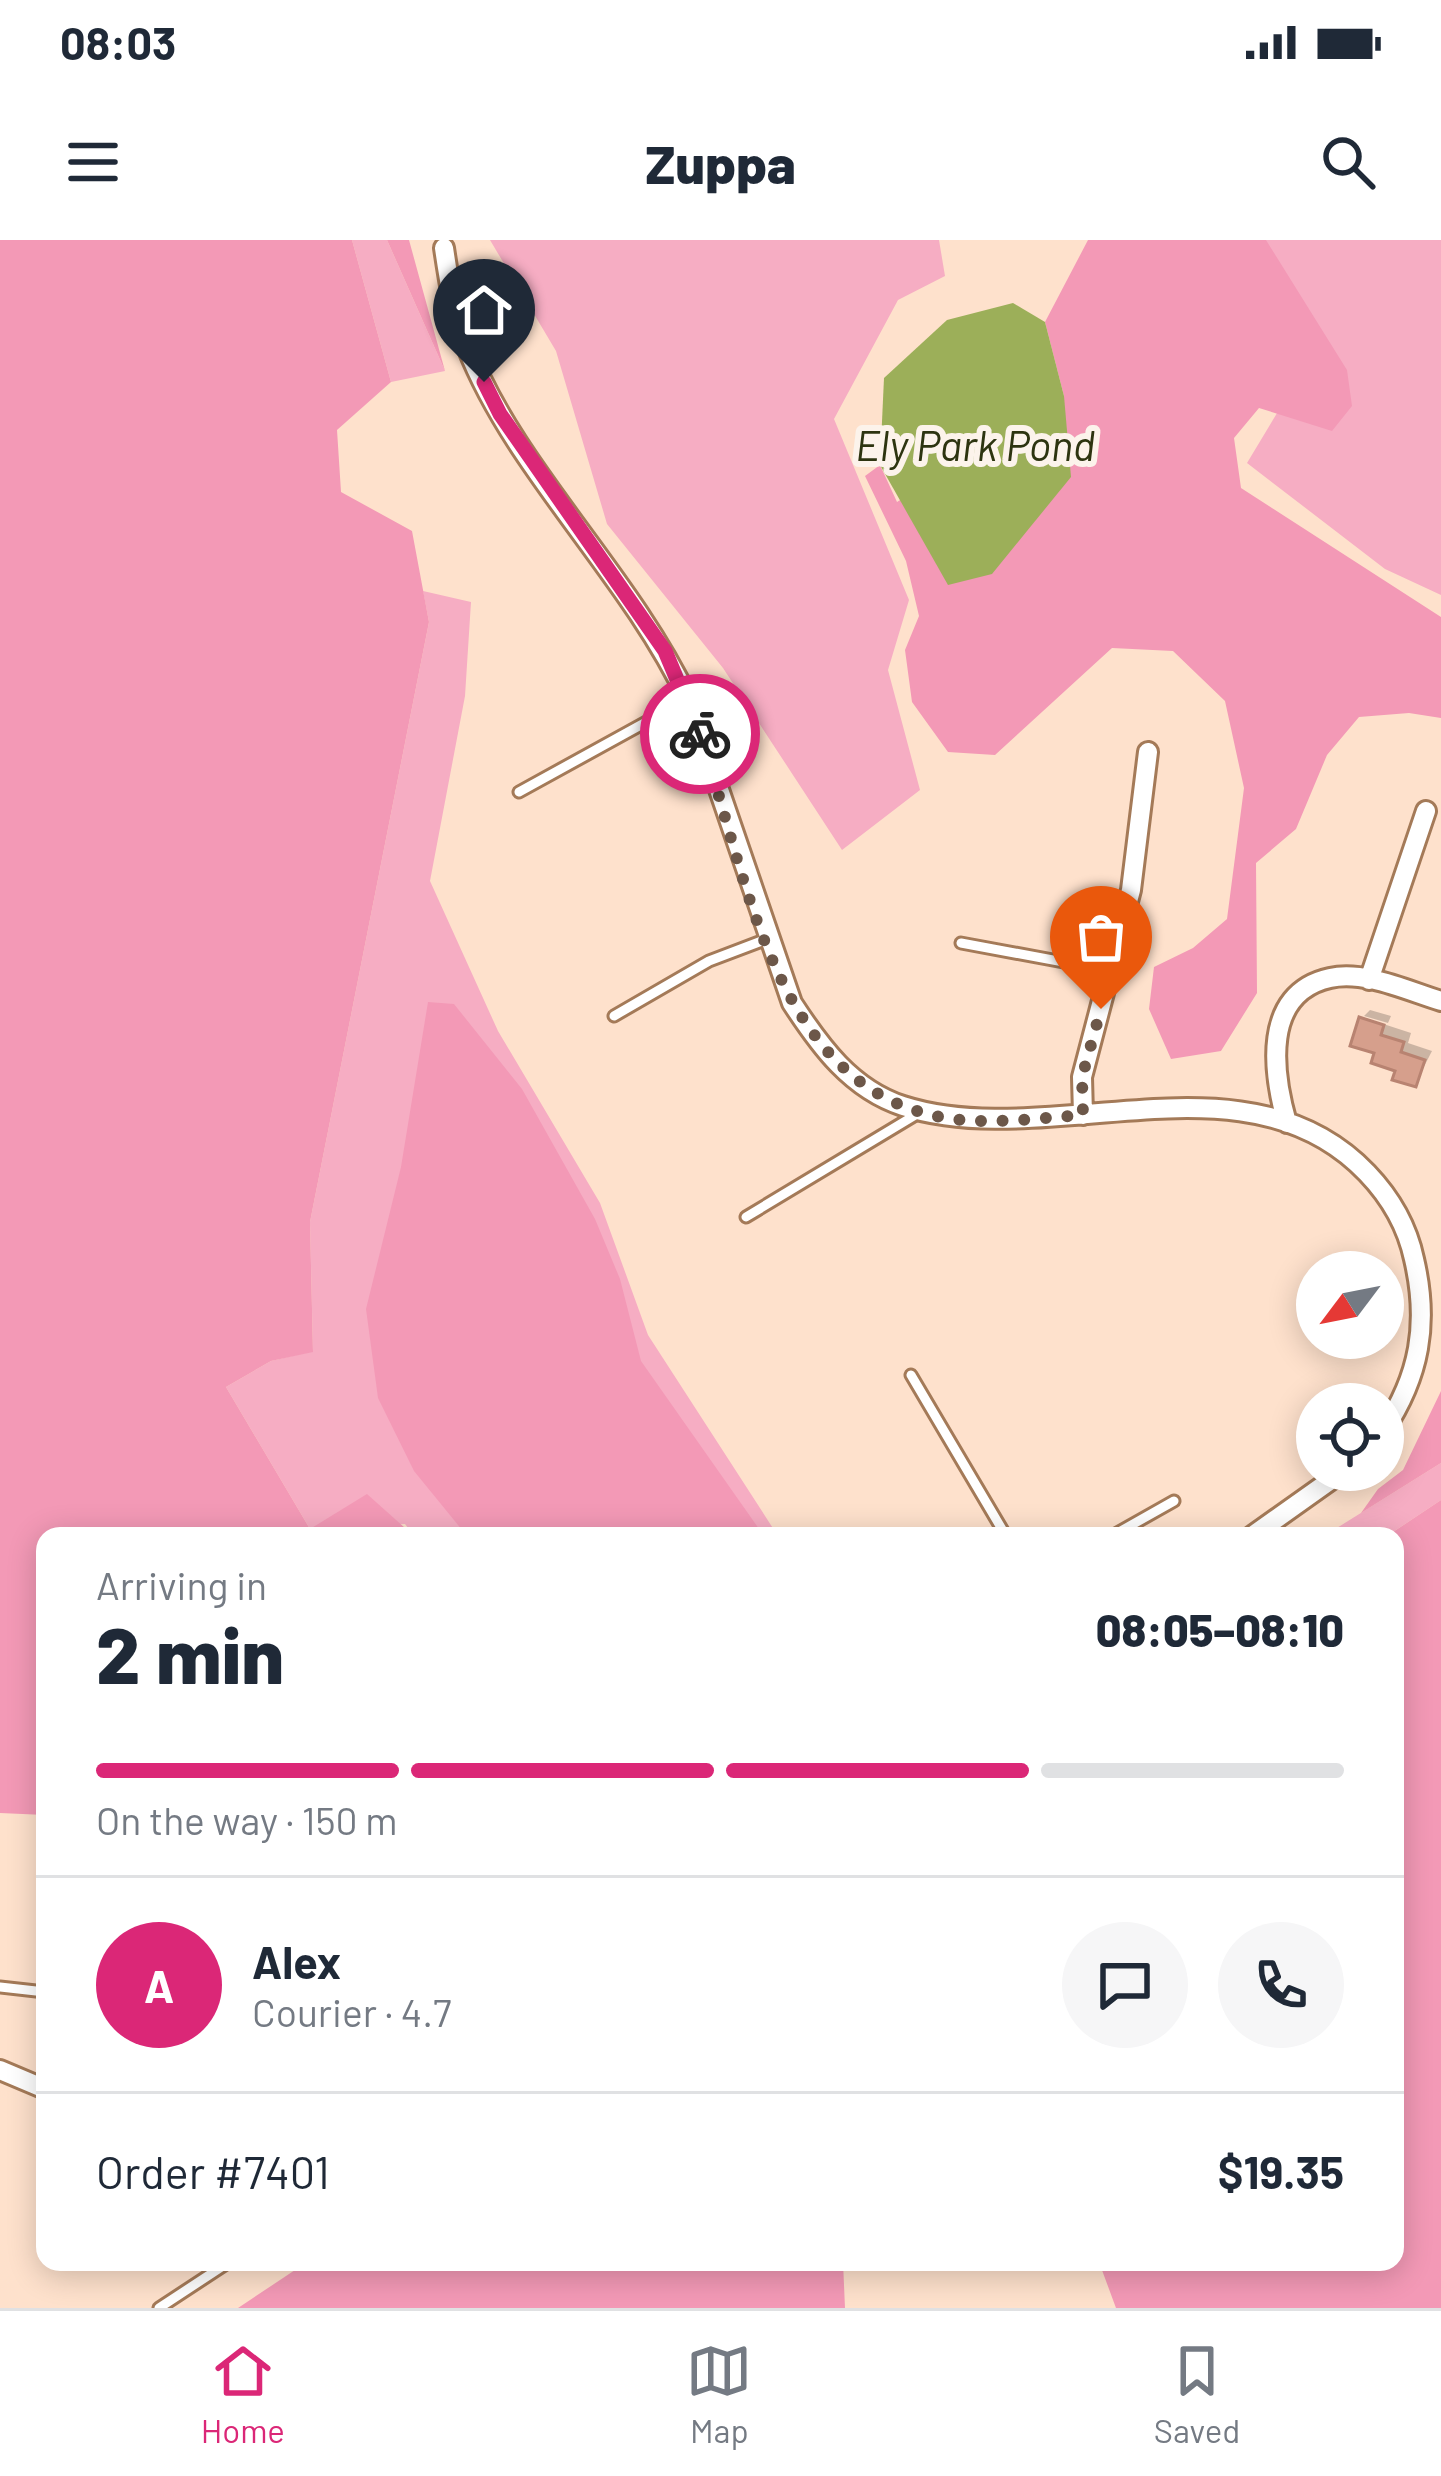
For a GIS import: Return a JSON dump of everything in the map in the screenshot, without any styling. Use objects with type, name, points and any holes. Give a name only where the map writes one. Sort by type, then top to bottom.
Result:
[{"type":"street","points":[[444,248],[468,349],[500,414],[623,586],[665,651],[688,699],[767,939],[792,1003],[819,1045],[874,1093],[922,1111],[991,1121],[1219,1109],[1287,1123],[1355,1160],[1381,1187],[1410,1240],[1422,1290],[1423,1337],[1404,1396]]},
{"type":"street","points":[[1083,1115],[1082,1077],[1131,890],[1148,752]]},
{"type":"street","points":[[1369,980],[1426,811]]},
{"type":"street","points":[[1287,1123],[1274,1053],[1281,1018],[1301,992],[1330,977],[1369,980],[1441,1000]]},
{"type":"street","points":[[1265,1527],[1316,1491]]},
{"type":"street","points":[[0,2070],[36,2085]]},
{"type":"lane","points":[[519,792],[688,699]]},
{"type":"lane","points":[[614,1016],[710,962],[767,939]]},
{"type":"lane","points":[[961,943],[1112,971]]},
{"type":"lane","points":[[746,1217],[922,1111]]},
{"type":"lane","points":[[911,1375],[1001,1527]]},
{"type":"lane","points":[[1128,1527],[1174,1501]]},
{"type":"lane","points":[[0,1988],[36,1990]]},
{"type":"lane","points":[[159,2308],[215,2271]]},
{"type":"shaded area","points":[[0,240],[352,240],[391,382],[337,430],[341,492],[412,531],[429,622],[310,1222],[313,1352],[271,1361],[226,1387],[309,1527],[36,1527],[36,1815],[0,1813]]},
{"type":"shaded area","points":[[352,240],[387,240],[445,371],[391,382]]},
{"type":"shaded area","points":[[387,240],[409,240],[445,371]]},
{"type":"shaded area","points":[[490,240],[939,240],[945,276],[898,300],[834,419],[909,600],[888,670],[920,790],[842,850],[723,668],[607,524],[556,351]]},
{"type":"shaded area","points":[[1088,240],[1266,240],[1347,370],[1352,406],[1332,431],[1259,408],[1234,438],[1241,488],[1441,617],[1441,718],[1409,713],[1359,717],[1327,755],[1296,829],[1256,863],[1257,993],[1221,1051],[1171,1059],[1149,1009],[1154,967],[1193,948],[1227,919],[1244,788],[1225,701],[1173,651],[1112,648],[995,755],[948,752],[912,702],[905,650],[919,616],[906,561],[865,476],[880,465],[897,502],[1064,396],[1045,322]]},
{"type":"shaded area","points":[[1232,240],[1441,240],[1441,595],[1385,569],[1247,463],[1321,340]]},
{"type":"shaded area","points":[[423,591],[471,602],[465,696],[430,881],[498,1031],[600,1203],[648,1335],[772,1527],[309,1527],[226,1387],[271,1361],[313,1351],[310,1222],[429,622]]},
{"type":"shaded area","points":[[428,1002],[454,1004],[522,1089],[595,1219],[620,1279],[641,1361],[758,1527],[460,1527],[414,1471],[378,1398],[366,1309],[401,1167]]},
{"type":"shaded area","points":[[1441,1391],[1441,1463],[1404,1486],[1404,1468]]},
{"type":"shaded area","points":[[1441,1463],[1441,1500],[1400,1527],[1338,1527],[1396,1491],[1404,1491],[1404,1486]]},
{"type":"shaded area","points":[[1377,1491],[1396,1491],[1361,1513]]},
{"type":"shaded area","points":[[367,1494],[404,1527],[313,1527]]},
{"type":"shaded area","points":[[1441,1500],[1441,2308],[1116,2308],[1102,2271],[1404,2271],[1400,1527]]},
{"type":"shaded area","points":[[294,2271],[843,2271],[845,2308],[238,2308]]},
{"type":"water","name":"Ely Park Pond","points":[[1013,303],[1045,322],[1064,396],[1071,477],[992,574],[948,585],[880,465],[884,378],[947,320]]},
{"type":"building","points":[[1359,1017],[1384,1025],[1381,1035],[1404,1042],[1401,1052],[1425,1060],[1416,1087],[1392,1080],[1395,1071],[1371,1063],[1374,1053],[1350,1046]]},
{"type":"way so far","points":[[700,734],[757,912],[792,1003],[819,1045],[853,1079],[898,1105],[945,1118],[991,1121],[1083,1115],[1082,1077],[1101,1009]]},
{"type":"route","points":[[484,382],[500,414],[613,570],[665,651],[700,734]]}]
